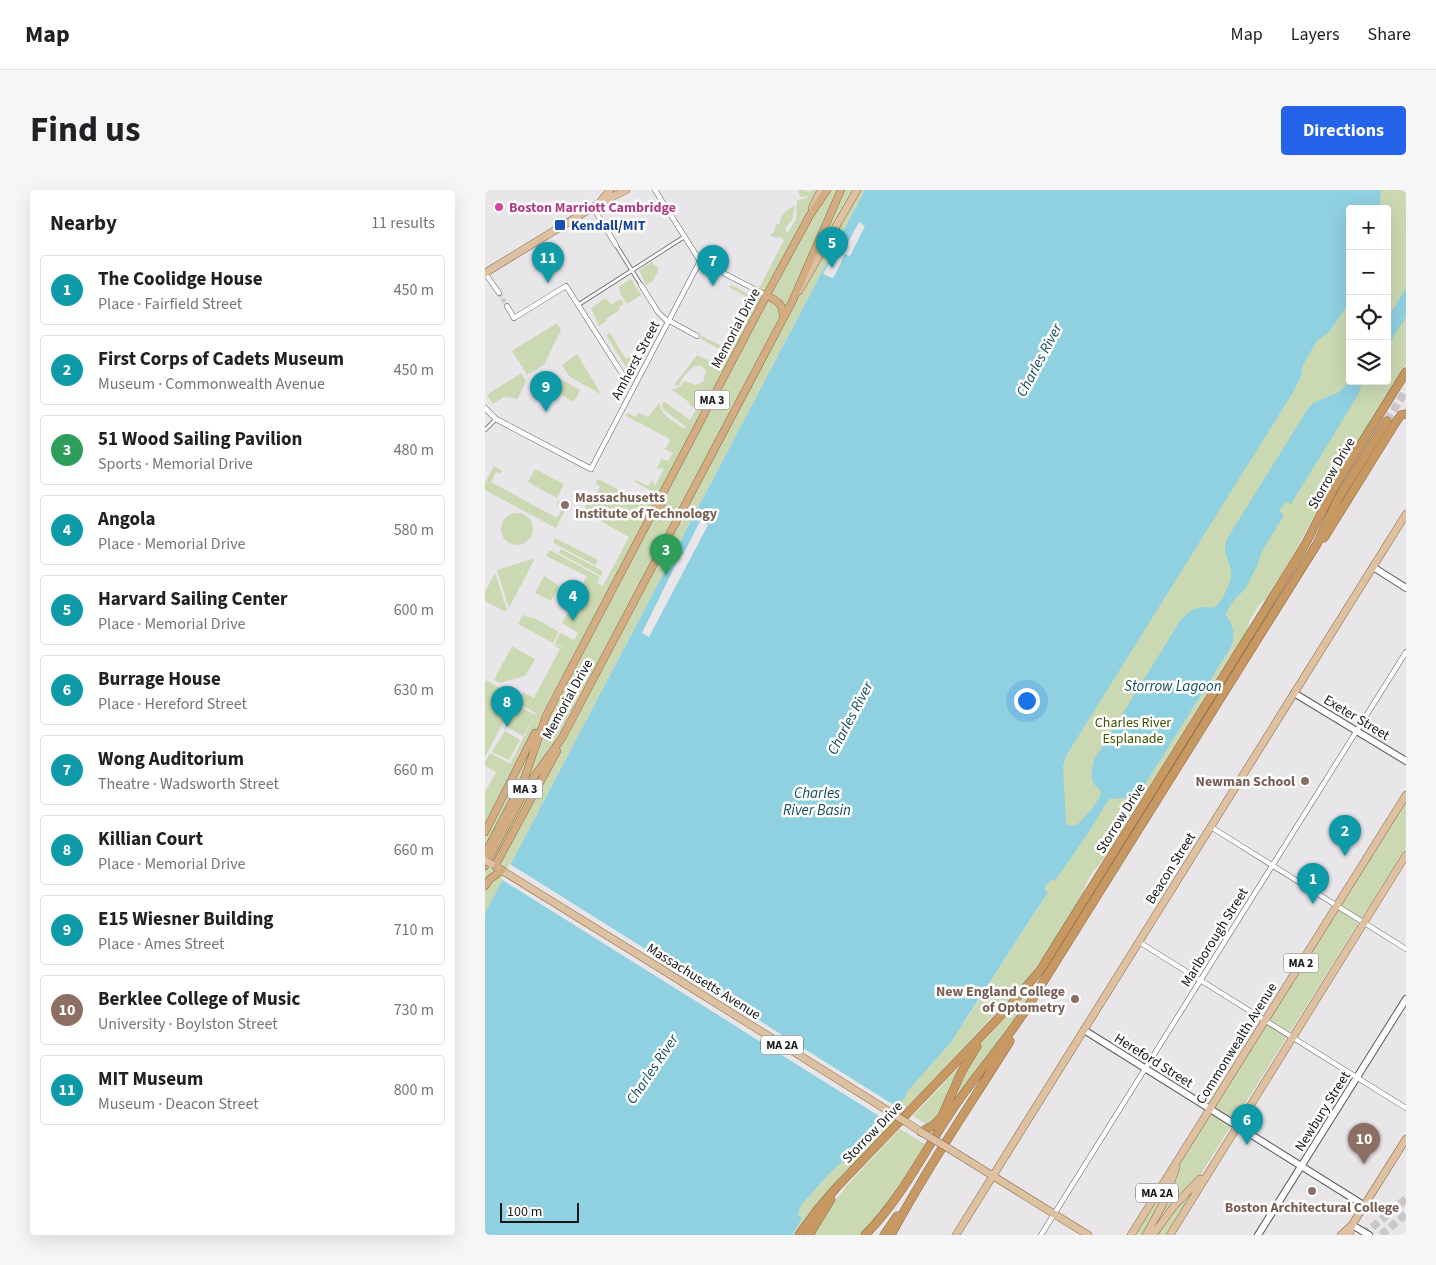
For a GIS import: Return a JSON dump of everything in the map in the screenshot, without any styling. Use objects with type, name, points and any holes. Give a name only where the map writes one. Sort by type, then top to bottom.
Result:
[{"type":"highway","name":"MA 3","points":[[805,224],[827,190]]},
{"type":"highway","name":"Memorial Drive","points":[[485,886],[492,877],[494,866],[528,785],[557,746],[573,717],[792,302],[841,190]]},
{"type":"highway","name":"Memorial Drive","points":[[485,854],[525,777],[546,716],[805,224]]},
{"type":"highway","points":[[767,295],[782,305],[783,319]]},
{"type":"highway","name":"Storrow Drive","points":[[799,1235],[821,1205],[842,1182],[983,1035],[1029,984],[1051,954],[1295,561],[1335,486],[1406,372]]},
{"type":"highway","points":[[1395,390],[1406,377]]},
{"type":"highway","points":[[1302,568],[1321,544],[1397,420],[1406,414]]},
{"type":"highway","name":"Storrow Drive","points":[[865,1235],[891,1205],[959,1100],[992,1058],[1030,1004],[1317,544],[1341,494],[1387,421]]},
{"type":"highway","points":[[656,505],[679,514]]},
{"type":"highway","points":[[485,832],[546,716]]},
{"type":"highway","points":[[883,1235],[910,1199],[1019,1027],[1030,1004]]},
{"type":"highway","points":[[921,1132],[940,1120],[956,1085],[983,1035]]},
{"type":"highway","points":[[809,1235],[842,1182]]},
{"type":"highway","points":[[891,1235],[910,1199]]},
{"type":"main road","points":[[595,206],[610,190]]},
{"type":"main road","points":[[485,273],[595,206],[626,190]]},
{"type":"main road","name":"Memorial Drive","points":[[805,224],[821,190]]},
{"type":"main road","name":"Memorial Drive","points":[[792,302],[857,190]]},
{"type":"main road","name":"Beacon Street","points":[[955,1235],[1406,514]]},
{"type":"main road","points":[[1373,567],[1406,588]]},
{"type":"main road","name":"Exeter Street","points":[[1294,693],[1406,762]]},
{"type":"main road","name":"Commonwealth Avenue","points":[[1131,1235],[1406,795]]},
{"type":"main road","name":"MA 2","points":[[1153,1235],[1174,1206],[1212,1166],[1406,855]]},
{"type":"main road","name":"Massachusetts Avenue","points":[[494,866],[1088,1235]]},
{"type":"main road","name":"Newbury Street","points":[[1258,1235],[1406,999]]},
{"type":"main road","name":"Hereford Street","points":[[1084,1030],[1365,1206]]},
{"type":"main road","points":[[1349,1235],[1352,1225],[1406,1139]]},
{"type":"main road","name":"Commonwealth Avenue","points":[[1146,1235],[1164,1202],[1183,1152]]},
{"type":"main road","name":"MA 2A","points":[[1169,1235],[1212,1166]]},
{"type":"main road","points":[[1341,1235],[1352,1225]]},
{"type":"main road","points":[[1352,1225],[1369,1235]]},
{"type":"street","points":[[655,190],[700,261],[767,295]]},
{"type":"street","points":[[595,206],[616,245],[658,312],[668,321],[697,336]]},
{"type":"street","points":[[578,305],[685,237]]},
{"type":"street","name":"Amherst Street","points":[[591,469],[700,261]]},
{"type":"street","points":[[485,273],[499,294]]},
{"type":"street","points":[[507,306],[514,318],[566,286],[623,375]]},
{"type":"street","points":[[485,408],[496,418],[591,469]]},
{"type":"street","points":[[485,430],[496,418]]},
{"type":"street","name":"Marlborough Street","points":[[1041,1235],[1406,652]]},
{"type":"street","points":[[1211,827],[1406,949]]},
{"type":"street","points":[[1139,942],[1406,1108]]},
{"type":"green space","points":[[798,190],[809,192],[811,190],[865,190],[485,913],[485,792],[496,772],[485,766],[485,762],[490,753],[510,764],[536,713],[517,703],[523,692],[534,698],[560,649],[554,644],[569,651],[555,643],[560,633],[574,640],[578,633],[562,623],[587,576],[546,556],[550,550],[600,577],[597,583],[603,586],[629,537],[586,513],[585,507],[592,494],[595,496],[600,486],[596,484],[596,481],[598,479],[646,504],[652,491],[635,482],[636,480],[648,486],[652,480],[655,486],[664,469],[657,469],[661,459],[668,461],[673,453],[661,447],[666,448],[670,441],[668,438],[626,416],[628,413],[635,417],[639,413],[648,417],[660,402],[660,406],[665,414],[685,429],[686,427],[662,408],[663,401],[690,420],[696,409],[671,389],[678,388],[685,381],[695,385],[703,382],[706,371],[698,366],[687,373],[678,386],[674,385],[697,355],[719,365],[725,352],[700,339],[702,336],[724,347],[732,331],[741,323],[746,313],[740,315],[749,298],[729,287],[732,285],[754,298],[784,240],[778,236],[777,238],[770,236],[775,230],[776,224],[779,225],[785,213],[795,205],[792,220],[785,229],[788,233],[796,219],[797,200],[807,198],[808,196],[800,197]]},
{"type":"green space","name":"Charles River Esplanade","points":[[1381,190],[1406,190],[1406,364],[1325,495],[1268,597],[1259,605],[1250,620],[1246,632],[1101,863],[1090,877],[1083,894],[1041,960],[1022,985],[821,1199],[795,1235],[792,1235],[801,1219],[798,1215],[803,1203],[829,1174],[883,1123],[896,1104],[966,1020],[1048,892],[1044,889],[1051,878],[1055,881],[1068,860],[1063,783],[1063,768],[1066,756],[1301,377],[1303,365],[1317,341],[1328,333],[1346,307],[1346,385],[1391,385],[1391,205],[1380,205]]},
{"type":"green space","points":[[652,262],[659,269],[653,281],[646,285],[639,270]]},
{"type":"green space","points":[[631,279],[641,295],[627,304],[618,287]]},
{"type":"green space","points":[[606,298],[611,305],[621,299],[624,304],[619,307],[620,310],[599,326],[591,308]]},
{"type":"green space","points":[[557,323],[561,330],[544,365],[527,375],[512,351]]},
{"type":"green space","points":[[610,333],[626,359],[631,357],[637,360],[643,349],[645,350],[631,375],[606,335]]},
{"type":"green space","points":[[577,354],[601,394],[570,377],[562,365]]},
{"type":"green space","points":[[521,373],[526,381],[518,398],[504,397],[493,404],[487,395]]},
{"type":"green space","points":[[559,378],[580,390],[575,400],[572,401],[553,390]]},
{"type":"green space","points":[[494,466],[502,471],[500,474],[496,472],[491,482],[557,518],[563,508],[557,504],[558,501],[567,506],[556,528],[485,490],[485,483]]},
{"type":"green space","points":[[535,469],[564,484],[557,498],[528,482]]},
{"type":"green space","points":[[517,513],[523,514],[528,518],[532,523],[532,535],[528,540],[523,544],[517,545],[511,544],[506,540],[502,535],[501,529],[502,523],[506,518],[511,514]]},
{"type":"green space","points":[[555,538],[598,560],[595,565],[553,543]]},
{"type":"green space","points":[[561,549],[603,571],[601,576],[559,553]]},
{"type":"green space","points":[[535,558],[533,562],[509,608],[497,570]]},
{"type":"green space","points":[[495,573],[507,610],[504,611],[485,601],[485,592]]},
{"type":"green space","points":[[544,576],[559,586],[551,601],[535,593]]},
{"type":"green space","points":[[523,615],[536,619],[559,632],[553,643],[518,624]]},
{"type":"green space","points":[[512,646],[535,659],[525,676],[500,683],[494,680]]},
{"type":"green space","points":[[485,680],[516,698],[485,757]]},
{"type":"green space","points":[[517,705],[535,715],[523,736],[507,727]]},
{"type":"green space","points":[[505,731],[520,740],[509,760],[492,752]]},
{"type":"green space","points":[[1406,802],[1406,847],[1204,1169],[1191,1195],[1165,1235],[1134,1235]]},
{"type":"green space","points":[[1040,978],[998,1044],[934,1129],[913,1116],[1021,1001]]},
{"type":"green space","points":[[900,1129],[925,1144],[895,1191],[869,1225],[860,1235],[812,1235],[848,1184]]},
{"type":"water","name":"Charles River Basin","points":[[865,190],[1381,190],[1380,205],[1346,205],[1346,307],[1328,333],[1317,341],[1303,365],[1301,377],[1293,392],[1066,756],[1063,768],[1066,823],[1070,826],[1077,825],[1098,801],[1101,792],[1094,784],[1092,778],[1094,760],[1180,621],[1192,610],[1202,607],[1214,607],[1222,599],[1231,576],[1225,553],[1227,539],[1307,410],[1313,403],[1339,392],[1347,385],[1362,385],[1358,395],[1291,504],[1286,501],[1279,511],[1284,515],[1262,551],[1257,566],[1245,589],[1234,600],[1225,614],[1233,630],[1231,647],[1142,789],[1131,797],[1109,799],[1055,881],[1051,879],[1044,889],[1048,892],[951,1042],[907,1092],[904,1099],[896,1104],[873,1134],[829,1174],[803,1203],[798,1215],[802,1218],[792,1235],[485,1235],[485,913]]},
{"type":"water","points":[[1406,288],[1406,317],[1391,341],[1391,312]]},
{"type":"pier","points":[[859,222],[865,226],[850,256],[845,254],[834,277],[823,274],[833,256],[839,259]]},
{"type":"pier","points":[[700,521],[708,525],[649,637],[642,633],[679,558],[676,556],[677,554],[683,555]]},
{"type":"pier","points":[[510,864],[897,1107],[887,1121],[501,879]]},
{"type":"tunnel","points":[[499,293],[507,306]]},
{"type":"tunnel","points":[[1387,421],[1406,390]]},
{"type":"tunnel","points":[[1363,1235],[1406,1199]]},
{"type":"tunnel","points":[[1381,1235],[1406,1214]]},
{"type":"place","name":"Boston Marriott Cambridge","points":[[499,207]]},
{"type":"place","name":"Kendall/MIT","points":[[560,225]]},
{"type":"place","name":"Harvard Sailing Center","points":[[832,268]]},
{"type":"place","name":"MIT Museum","points":[[548,283]]},
{"type":"place","name":"Wong Auditorium","points":[[713,286]]},
{"type":"place","name":"E15 Wiesner Building","points":[[546,412]]},
{"type":"place","name":"Massachusetts Institute of Technology","points":[[565,505]]},
{"type":"place","name":"51 Wood Sailing Pavilion","points":[[666,575]]},
{"type":"place","name":"Angola","points":[[573,621]]},
{"type":"place","name":"Killian Court","points":[[507,727]]},
{"type":"place","name":"Newman School","points":[[1305,781]]},
{"type":"place","name":"First Corps of Cadets Museum","points":[[1345,856]]},
{"type":"place","name":"The Coolidge House","points":[[1313,904]]},
{"type":"place","name":"New England College of Optometry","points":[[1075,999]]},
{"type":"place","name":"Burrage House","points":[[1247,1145]]},
{"type":"place","name":"Berklee College of Music","points":[[1364,1164]]},
{"type":"place","name":"Boston Architectural College","points":[[1312,1191]]},
{"type":"water label","name":"Charles River","points":[[1039,360]]},
{"type":"water label","name":"Storrow Lagoon","points":[[1173,686]]},
{"type":"water label","name":"Charles River","points":[[850,718]]},
{"type":"water label","name":"Charles River","points":[[652,1069]]}]
